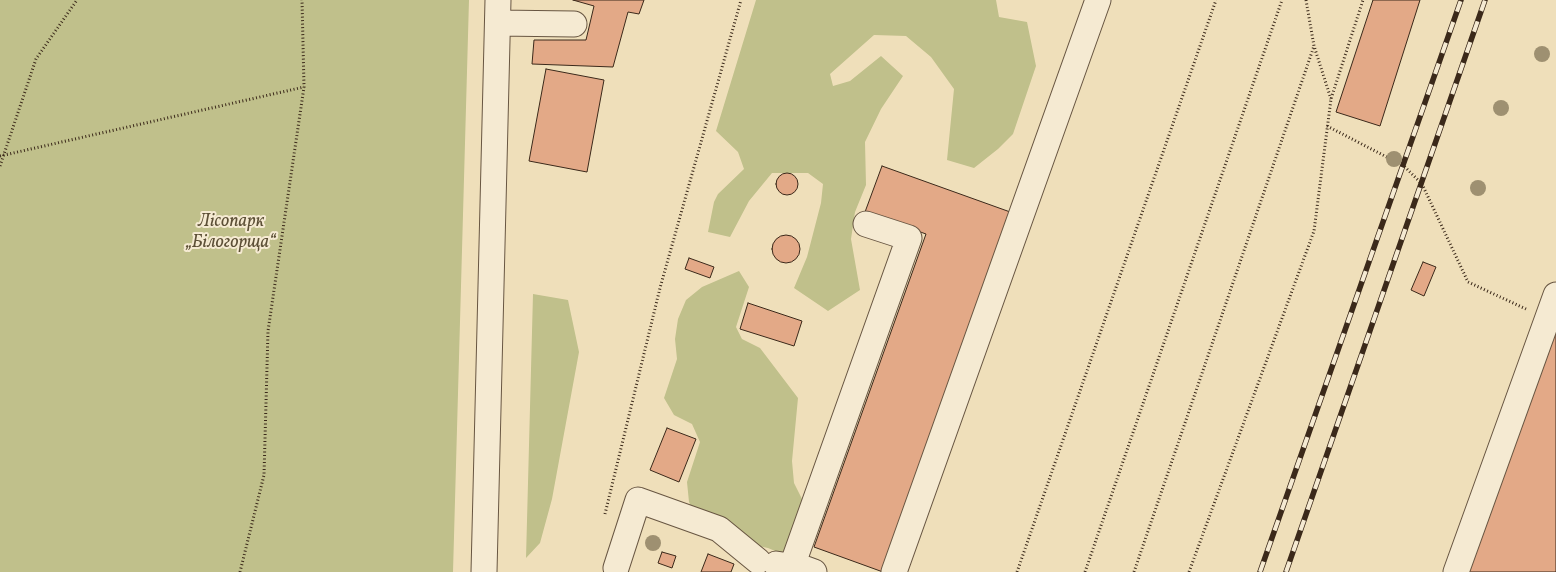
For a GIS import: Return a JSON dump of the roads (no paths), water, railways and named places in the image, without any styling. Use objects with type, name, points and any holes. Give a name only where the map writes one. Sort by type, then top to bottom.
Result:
[{"type":"lane","points":[[894,572],[1098,0]]},
{"type":"lane","points":[[484,572],[498,11],[574,24]]},
{"type":"lane","points":[[616,568],[638,500],[719,529],[756,567],[803,569],[909,238],[866,224]]},
{"type":"lane","points":[[1456,572],[1552,305]]},
{"type":"railway","points":[[1260,572],[1461,0]]},
{"type":"railway","points":[[1286,572],[1485,0]]},
{"type":"park label","name":"Лісопарк „Білогорща“","points":[[231,233]]}]
